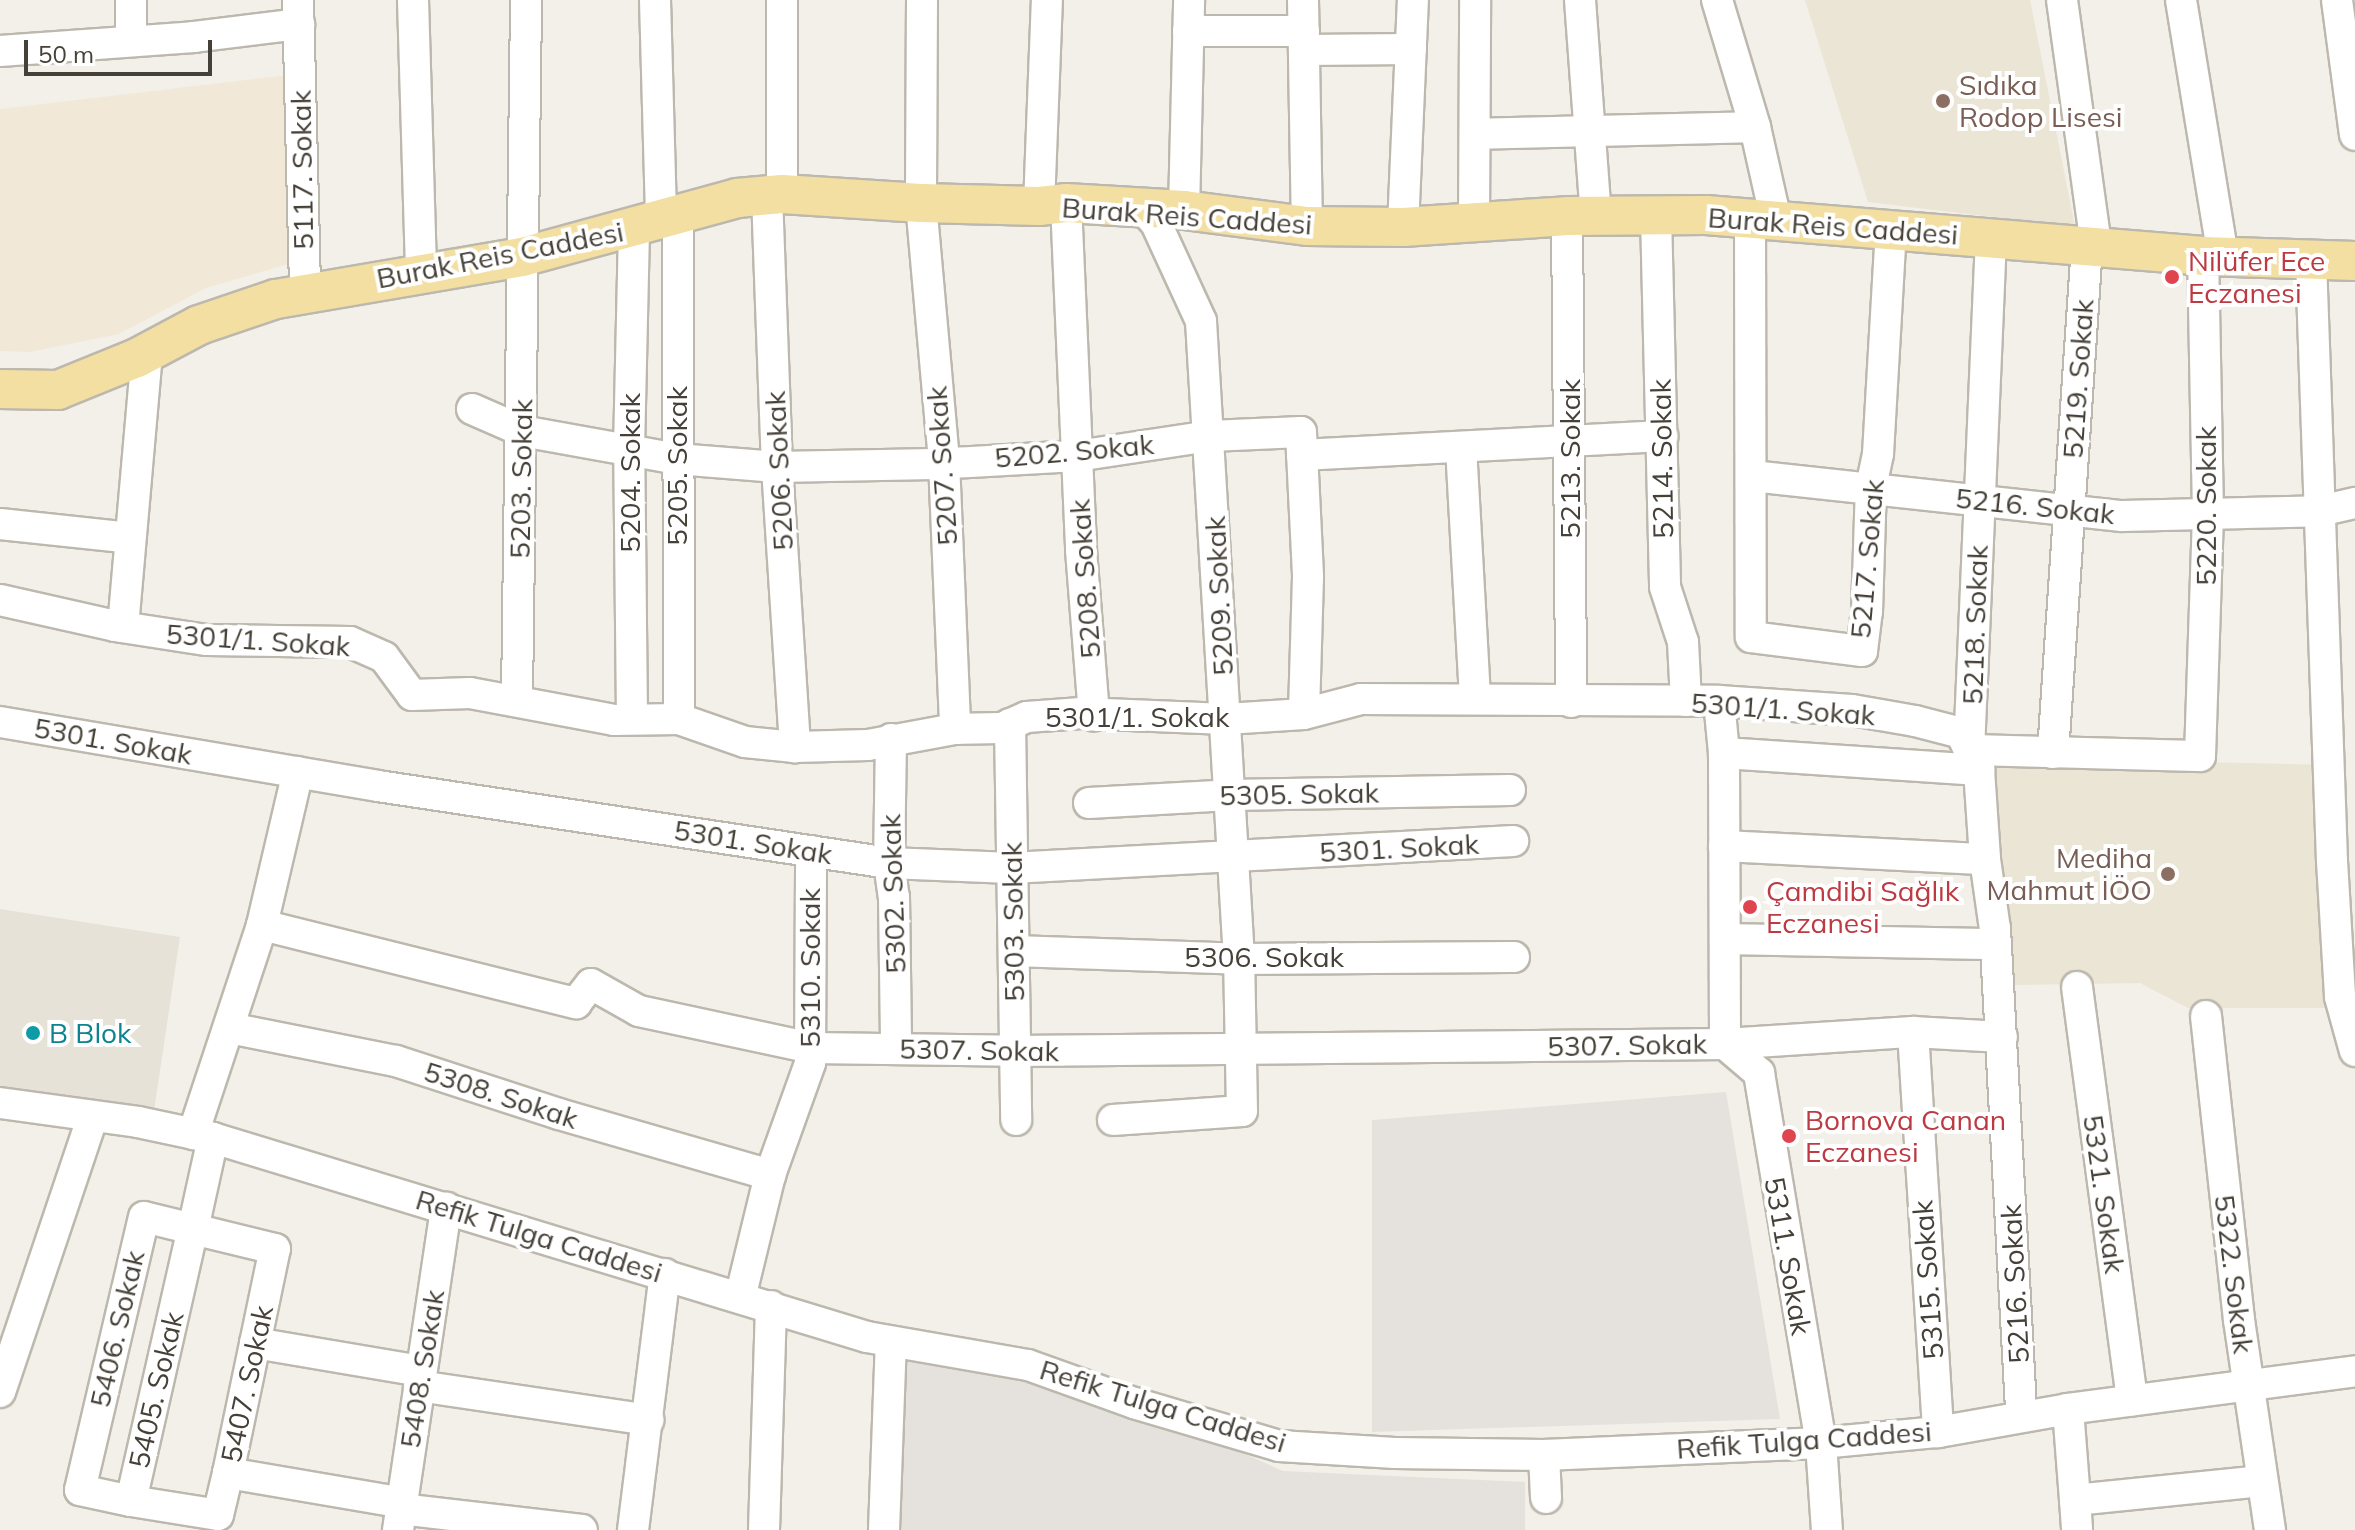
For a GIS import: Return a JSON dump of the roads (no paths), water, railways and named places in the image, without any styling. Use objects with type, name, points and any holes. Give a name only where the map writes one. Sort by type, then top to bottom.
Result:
[{"type":"main road","name":"Burak Reis Caddesi","points":[[0,389],[58,390],[226,314],[305,292],[522,257],[737,198],[774,194],[921,203],[1141,207],[1307,226],[1403,227],[1656,215],[1891,228],[2213,257],[2355,261]]},
{"type":"street","points":[[131,0],[131,40]]},
{"type":"street","points":[[413,0],[421,274]]},
{"type":"street","name":"5203. Sokak","points":[[517,700],[526,0]]},
{"type":"street","points":[[655,0],[658,220]]},
{"type":"street","name":"5206. Sokak","points":[[782,0],[774,194],[777,467],[795,747]]},
{"type":"street","name":"5207. Sokak","points":[[922,0],[921,203],[944,461],[955,729]]},
{"type":"street","name":"5208. Sokak","points":[[1047,0],[1052,204],[1077,456],[1094,715]]},
{"type":"street","points":[[1184,210],[1189,0]]},
{"type":"street","points":[[1303,0],[1307,226]]},
{"type":"street","points":[[1403,227],[1413,0]]},
{"type":"street","points":[[1474,223],[1475,0]]},
{"type":"street","name":"5213. Sokak","points":[[1571,702],[1571,441],[1581,217],[1590,134],[1580,0]]},
{"type":"street","name":"5217. Sokak","points":[[1717,0],[1755,127],[1763,220],[1752,476],[1751,637],[1862,651],[1867,612],[1871,487],[1878,454],[1891,228]]},
{"type":"street","name":"5219. Sokak","points":[[2053,753],[2069,511],[2092,245],[2062,0]]},
{"type":"street","name":"5220. Sokak","points":[[2053,753],[2200,756],[2213,257],[2181,0]]},
{"type":"street","points":[[2337,0],[2355,135]]},
{"type":"street","points":[[0,51],[193,37],[251,14],[298,12]]},
{"type":"street","name":"5117. Sokak","points":[[298,12],[305,292]]},
{"type":"street","points":[[1188,31],[1411,49]]},
{"type":"street","points":[[1475,134],[1590,134],[1755,127]]},
{"type":"street","name":"5209. Sokak","points":[[1113,1120],[1242,1111],[1239,959],[1201,321],[1156,223],[1141,207]]},
{"type":"street","name":"5214. Sokak","points":[[1656,215],[1665,587],[1683,642],[1686,701]]},
{"type":"street","name":"5204. Sokak","points":[[632,718],[629,450],[658,220]]},
{"type":"street","name":"5205. Sokak","points":[[658,220],[677,459],[679,719]]},
{"type":"street","name":"5218. Sokak","points":[[1974,760],[1980,500],[1991,238]]},
{"type":"street","points":[[2311,260],[2320,511],[2342,769],[2340,997],[2355,1051]]},
{"type":"street","points":[[123,627],[147,351]]},
{"type":"street","name":"5202. Sokak","points":[[472,409],[522,431],[677,459],[777,467],[934,464],[944,461],[1077,456],[1210,436],[1301,432],[1302,455]]},
{"type":"street","points":[[1304,714],[1308,577],[1302,455],[1662,436]]},
{"type":"street","points":[[1461,447],[1475,699]]},
{"type":"street","name":"5216. Sokak","points":[[1752,476],[2122,516],[2320,511],[2355,503]]},
{"type":"street","points":[[0,524],[130,538]]},
{"type":"street","name":"5301/1. Sokak","points":[[0,600],[123,627],[207,640],[350,642],[384,657],[412,695],[470,693],[614,720],[679,719],[745,742],[795,747],[868,745],[955,729],[1010,724],[1027,717],[1094,715],[1226,719],[1304,714],[1361,699],[1719,701],[1852,710],[1915,721],[1961,733],[1974,760]]},
{"type":"street","points":[[1719,701],[1724,753],[1725,1044]]},
{"type":"street","name":"5301. Sokak","points":[[0,722],[298,772],[889,863],[1011,868],[1513,841]]},
{"type":"street","name":"5303. Sokak","points":[[1010,724],[1016,1120]]},
{"type":"street","name":"5302. Sokak","points":[[891,739],[889,863],[894,897],[896,1049]]},
{"type":"street","points":[[1724,753],[1974,760],[2053,753]]},
{"type":"street","name":"5216. Sokak","points":[[1974,760],[1996,944],[2021,1416]]},
{"type":"street","points":[[203,1136],[229,1028],[262,925],[298,772]]},
{"type":"street","name":"5305. Sokak","points":[[1089,803],[1230,795],[1510,790]]},
{"type":"street","points":[[1724,846],[1985,859]]},
{"type":"street","name":"5310. Sokak","points":[[740,1298],[770,1175],[810,1063],[811,851]]},
{"type":"street","name":"5307. Sokak","points":[[262,925],[576,1003],[591,984],[639,1011],[811,1048],[1015,1051],[1725,1044],[1913,1032],[2002,1037]]},
{"type":"street","points":[[1727,939],[1996,944]]},
{"type":"street","name":"5306. Sokak","points":[[1014,951],[1239,959],[1514,957]]},
{"type":"street","name":"5321. Sokak","points":[[2077,987],[2132,1400]]},
{"type":"street","name":"5322. Sokak","points":[[2206,1016],[2248,1386],[2270,1530]]},
{"type":"street","name":"5308. Sokak","points":[[229,1028],[396,1061],[559,1114],[770,1175]]},
{"type":"street","name":"5315. Sokak","points":[[1913,1032],[1938,1432]]},
{"type":"street","name":"5311. Sokak","points":[[1725,1044],[1759,1073],[1821,1443],[1827,1530]]},
{"type":"street","name":"Refik Tulga Caddesi","points":[[0,1103],[203,1136],[891,1343],[1028,1365],[1134,1403],[1279,1446],[1395,1453],[1544,1455],[1821,1443],[1938,1432],[2068,1409],[2355,1371]]},
{"type":"street","points":[[0,1392],[93,1116]]},
{"type":"street","name":"5405. Sokak","points":[[80,1490],[131,1501],[193,1229],[203,1136]]},
{"type":"street","name":"5408. Sokak","points":[[400,1518],[446,1208]]},
{"type":"street","name":"5406. Sokak","points":[[80,1490],[144,1217],[193,1229]]},
{"type":"street","name":"5407. Sokak","points":[[131,1501],[178,1519],[218,1515],[228,1473],[275,1249],[193,1229]]},
{"type":"street","points":[[633,1530],[665,1274]]},
{"type":"street","points":[[764,1530],[771,1306]]},
{"type":"street","points":[[255,1343],[420,1378],[649,1420]]},
{"type":"street","points":[[884,1530],[891,1343]]},
{"type":"street","points":[[2068,1409],[2077,1530]]},
{"type":"street","points":[[1544,1455],[1546,1498]]},
{"type":"street","points":[[228,1473],[391,1501],[400,1518],[409,1510],[582,1530]]},
{"type":"street","points":[[2075,1500],[2262,1481]]},
{"type":"place","name":"Sıdıka Rodop Lisesi","points":[[1943,101]]},
{"type":"place","name":"Nilüfer Ece Eczanesi","points":[[2172,277]]},
{"type":"place","name":"Mediha Mahmut İÖO","points":[[2168,874]]},
{"type":"place","name":"Çamdibi Sağlık Eczanesi","points":[[1750,907]]},
{"type":"place","name":"B Blok","points":[[33,1033]]},
{"type":"place","name":"Bornova Canan Eczanesi","points":[[1789,1136]]}]
